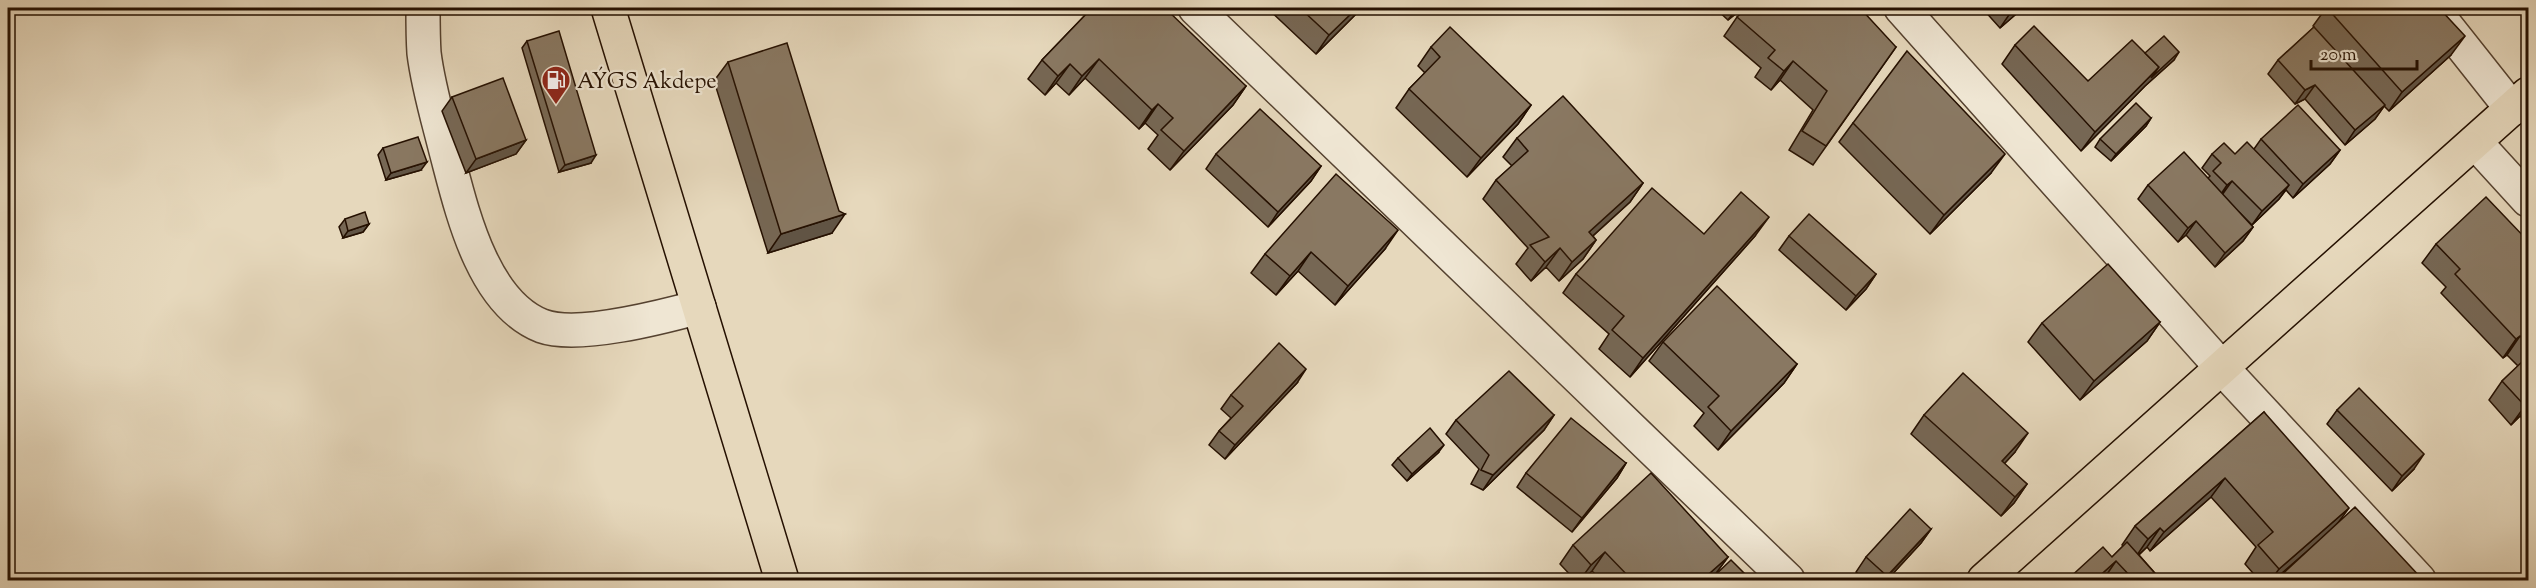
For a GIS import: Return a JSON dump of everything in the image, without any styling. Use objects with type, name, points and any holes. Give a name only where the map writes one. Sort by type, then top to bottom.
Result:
[{"type":"main road","points":[[608,8],[782,580]]},
{"type":"main road","points":[[1984,580],[2520,102]]},
{"type":"street","points":[[423,8],[424,54],[435,110],[464,220],[479,254],[506,298],[541,325],[560,330],[645,320],[699,307]]},
{"type":"street","points":[[1195,8],[1788,580]]},
{"type":"street","points":[[1901,8],[2222,368],[2419,580]]},
{"type":"street","points":[[2432,8],[2520,102]]},
{"type":"street","points":[[2475,142],[2529,200]]},
{"type":"building","points":[[1092,8],[1165,8],[1246,86],[1184,151],[1161,130],[1173,118],[1158,104],[1152,110],[1099,59],[1082,76],[1070,64],[1058,76],[1042,60]]},
{"type":"building","points":[[1300,8],[1357,8],[1329,35]]},
{"type":"building","points":[[1747,8],[1860,8],[1896,47],[1826,146],[1802,131],[1827,91],[1793,61],[1784,71],[1768,58],[1775,50],[1737,17]]},
{"type":"building","points":[[2327,8],[2439,8],[2465,36],[2402,92]]},
{"type":"building","points":[[2034,26],[2088,81],[2132,40],[2159,67],[2095,132],[2015,45]]},
{"type":"building","points":[[1450,27],[1531,105],[1481,158],[1409,89],[1440,57],[1431,47]]},
{"type":"building","points":[[2314,27],[2385,105],[2355,130],[2315,85],[2305,90],[2278,60]]},
{"type":"building","name":"AÝGS Akdepe","points":[[559,31],[596,155],[565,165],[527,41]]},
{"type":"building","points":[[2164,36],[2179,52],[2151,78],[2159,67],[2145,53]]},
{"type":"building","points":[[787,43],[839,211],[845,214],[781,234],[728,62]]},
{"type":"building","points":[[1907,51],[2005,154],[1944,215],[1853,123]]},
{"type":"building","points":[[503,78],[526,140],[476,159],[452,97]]},
{"type":"building","points":[[1563,96],[1643,183],[1589,232],[1596,240],[1572,262],[1560,248],[1545,262],[1530,245],[1549,237],[1496,180],[1528,151],[1517,138]]},
{"type":"building","points":[[2136,103],[2151,118],[2116,154],[2100,139]]},
{"type":"building","points":[[2298,105],[2340,150],[2303,184],[2261,139]]},
{"type":"building","points":[[1260,109],[1321,166],[1278,212],[1216,154]]},
{"type":"building","points":[[418,137],[427,162],[391,173],[383,148]]},
{"type":"building","points":[[2247,142],[2289,185],[2262,211],[2232,181],[2227,185],[2213,171],[2221,163],[2212,154],[2224,143],[2235,154]]},
{"type":"building","points":[[2184,152],[2253,227],[2225,253],[2196,221],[2188,228],[2148,185]]},
{"type":"building","points":[[1336,174],[1398,230],[1348,286],[1311,252],[1290,276],[1265,254]]},
{"type":"building","points":[[1652,188],[1704,234],[1741,192],[1769,217],[1643,358],[1612,330],[1624,316],[1576,274]]},
{"type":"building","points":[[2486,197],[2529,242],[2529,344],[2520,336],[2516,339],[2455,274],[2460,269],[2436,244]]},
{"type":"building","points":[[365,212],[369,224],[348,231],[345,219]]},
{"type":"building","points":[[1809,214],[1876,274],[1856,296],[1789,236]]},
{"type":"building","points":[[2108,264],[2160,322],[2094,381],[2042,323]]},
{"type":"building","points":[[1717,286],[1797,364],[1731,431],[1708,407],[1719,396],[1663,342]]},
{"type":"building","points":[[1279,343],[1306,369],[1235,445],[1219,431],[1243,406],[1231,395]]},
{"type":"building","points":[[2526,358],[2529,361],[2529,402],[2525,406],[2502,381]]},
{"type":"building","points":[[1509,371],[1554,415],[1493,475],[1481,470],[1489,455],[1456,420]]},
{"type":"building","points":[[1963,373],[2028,433],[2002,461],[2027,484],[2015,497],[1924,415]]},
{"type":"building","points":[[2359,388],[2424,454],[2402,476],[2337,410]]},
{"type":"building","points":[[2264,412],[2349,508],[2279,569],[2258,545],[2273,532],[2225,478],[2164,532],[2160,528],[2148,539],[2135,526]]},
{"type":"building","points":[[1571,418],[1626,463],[1582,518],[1526,473]]},
{"type":"building","points":[[1430,428],[1444,445],[1412,474],[1398,458]]},
{"type":"building","points":[[1651,473],[1728,557],[1702,580],[1632,580],[1605,552],[1591,565],[1573,545]]},
{"type":"building","points":[[2355,507],[2423,580],[2276,580]]},
{"type":"building","points":[[1910,509],[1931,529],[1887,576],[1866,557]]},
{"type":"building","points":[[2127,542],[2161,580],[2134,580],[2116,561],[2095,580],[2067,580],[2103,547],[2112,557]]},
{"type":"building","points":[[1731,560],[1751,580],[1710,580]]},
{"type":"place","name":"AÝGS Akdepe","points":[[556,106]]}]
